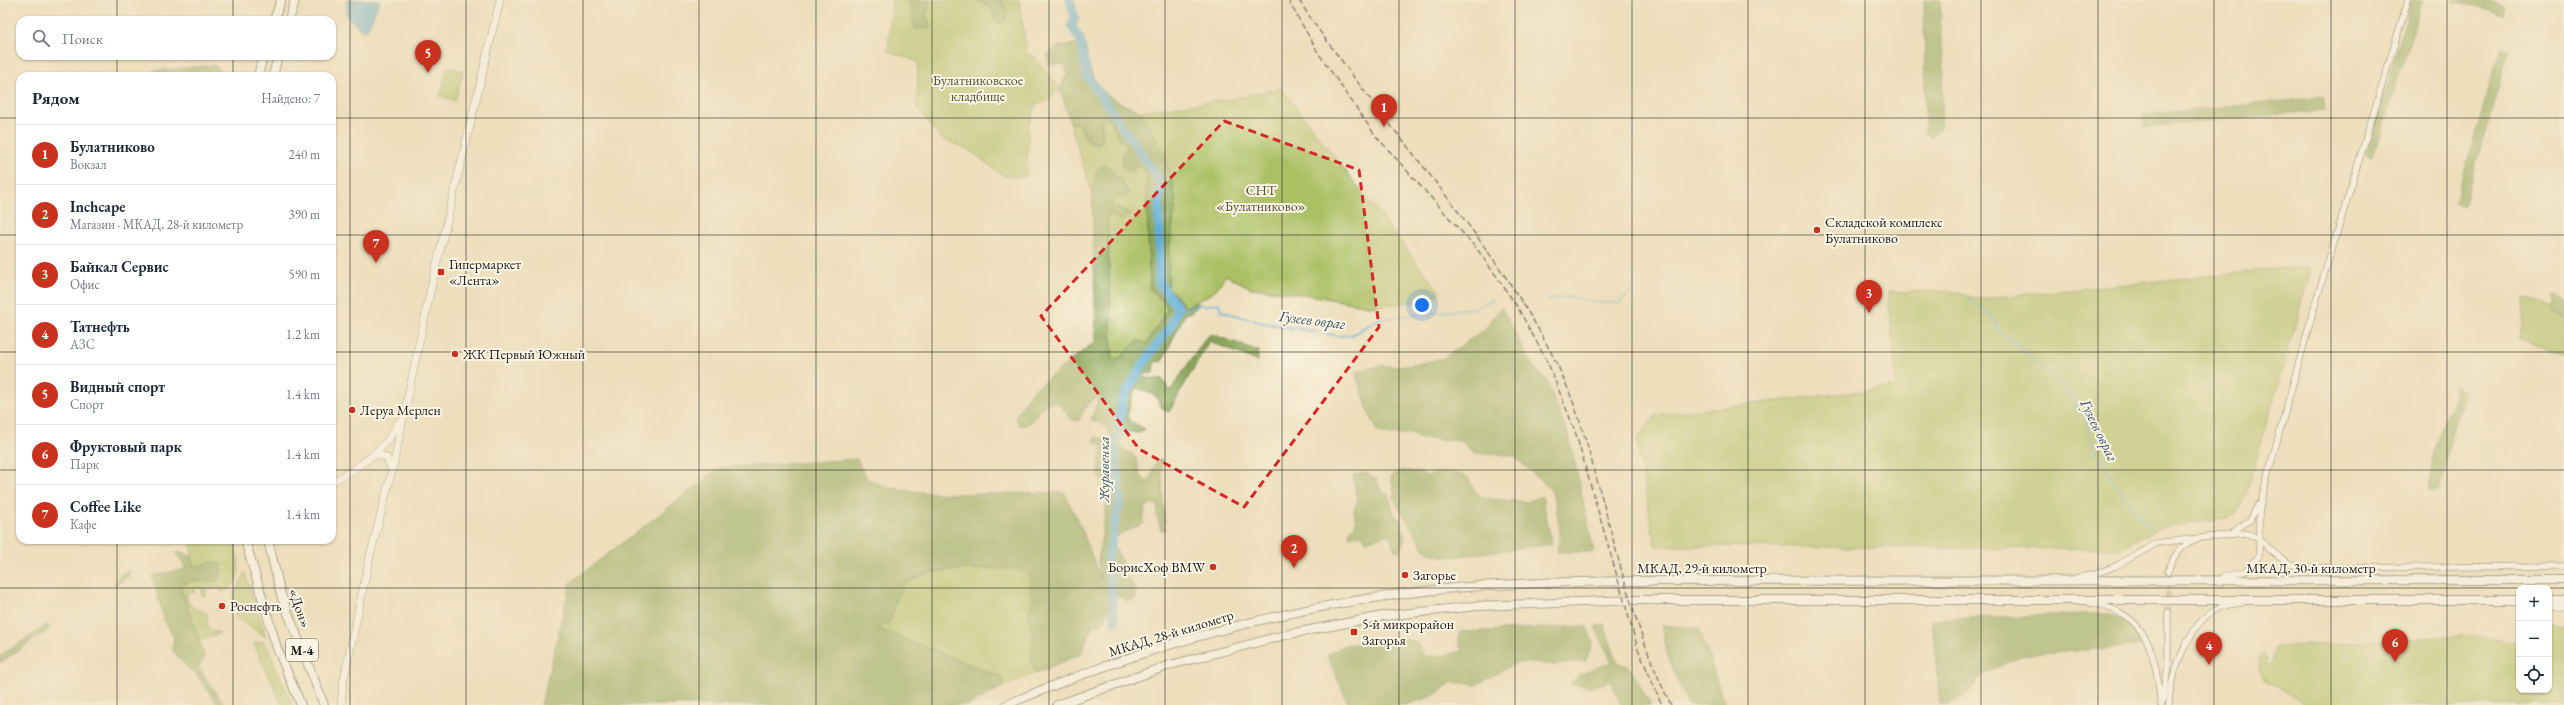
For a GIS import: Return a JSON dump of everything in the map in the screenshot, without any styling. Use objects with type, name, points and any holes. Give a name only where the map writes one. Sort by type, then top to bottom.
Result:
[{"type":"highway","points":[[275,16],[281,0]]},
{"type":"highway","points":[[290,16],[295,0]]},
{"type":"highway","points":[[259,72],[262,60]]},
{"type":"highway","points":[[274,72],[277,60]]},
{"type":"highway","name":"М-4","points":[[246,544],[277,648],[301,705]]},
{"type":"highway","name":"«Дон»","points":[[269,544],[281,595],[324,705]]},
{"type":"highway","name":"МКАД, 30-й километр","points":[[2057,581],[2564,580]]},
{"type":"highway","name":"МКАД, 29-й километр","points":[[1348,602],[1450,588],[1569,582],[2057,581]]},
{"type":"highway","points":[[1057,705],[1170,665],[1227,649],[1351,622],[1446,608],[1570,601],[2516,600]]},
{"type":"highway","points":[[2552,600],[2564,600]]},
{"type":"highway","name":"МКАД, 28-й километр","points":[[1006,705],[1069,679],[1168,646],[1254,622],[1348,602]]},
{"type":"main road","points":[[341,705],[343,683],[370,556],[392,471],[404,412],[500,0]]},
{"type":"main road","points":[[396,449],[390,445],[393,433],[404,412]]},
{"type":"main road","points":[[336,480],[349,473],[370,457],[393,433]]},
{"type":"main road","points":[[370,457],[380,455],[387,458],[392,471]]},
{"type":"main road","points":[[2530,580],[2564,576]]},
{"type":"main road","points":[[2552,605],[2564,607]]},
{"type":"street","points":[[2178,581],[2239,574],[2256,561],[2259,556],[2259,513],[2263,492],[2314,308],[2408,0]]},
{"type":"street","points":[[2227,534],[2238,530],[2250,520],[2263,492]]},
{"type":"street","points":[[2057,581],[2103,572],[2157,543],[2207,536],[2248,533],[2260,541],[2284,562],[2311,568],[2564,566]]},
{"type":"street","points":[[2168,572],[2174,558],[2185,545],[2207,536]]},
{"type":"street","points":[[2058,600],[2106,605],[2132,618],[2141,630],[2156,666],[2162,705]]},
{"type":"street","points":[[2169,705],[2177,666],[2196,627],[2208,614],[2223,606],[2276,600]]},
{"type":"street","points":[[2168,612],[2167,673],[2170,698],[2174,705]]},
{"type":"street","points":[[2162,705],[2167,673]]},
{"type":"highlighted area","points":[[1224,121],[1359,170],[1379,327],[1244,507],[1139,449],[1041,316]]},
{"type":"green space","name":"Булатниковское кладбище","points":[[892,0],[1019,0],[1027,54],[1034,56],[1060,89],[1048,101],[1036,104],[1029,125],[1026,177],[1004,176],[969,150],[941,138],[917,108],[918,62],[888,51]]},
{"type":"green space","points":[[908,0],[930,0],[926,15],[931,28],[915,29],[912,22]]},
{"type":"green space","points":[[975,0],[1001,0],[1008,14],[1002,25],[994,20],[992,8]]},
{"type":"green space","points":[[1924,0],[1940,0],[1941,45],[1944,67],[1941,127],[1932,137],[1925,133]]},
{"type":"green space","points":[[2412,0],[2423,0],[2373,156],[2366,154]]},
{"type":"green space","points":[[2452,0],[2485,0],[2505,6],[2503,15]]},
{"type":"green space","points":[[1085,43],[1090,69],[1094,79],[1107,94],[1127,106],[1140,111],[1165,154],[1176,202],[1169,251],[1168,287],[1185,307],[1196,302],[1199,305],[1191,312],[1185,314],[1162,361],[1154,362],[1153,373],[1142,374],[1147,378],[1162,379],[1170,391],[1205,339],[1211,334],[1259,351],[1257,361],[1209,341],[1169,412],[1161,407],[1156,396],[1137,388],[1134,390],[1127,416],[1131,422],[1145,429],[1139,433],[1123,431],[1116,444],[1135,457],[1139,474],[1147,482],[1151,476],[1155,463],[1161,459],[1165,530],[1161,530],[1157,516],[1158,504],[1150,504],[1145,509],[1143,524],[1118,535],[1113,545],[1121,559],[1122,570],[1135,588],[1135,599],[1128,601],[1117,595],[1111,576],[1107,576],[1109,602],[1104,620],[1100,625],[1093,625],[1081,654],[1036,673],[1031,659],[1034,638],[1028,613],[1033,601],[1029,577],[1016,568],[947,570],[925,574],[902,585],[890,621],[878,629],[1002,677],[1003,687],[968,705],[541,705],[571,582],[720,468],[857,459],[864,473],[870,480],[887,487],[909,491],[964,494],[1064,492],[1081,527],[1101,580],[1098,562],[1108,494],[1098,470],[1102,446],[1095,442],[1094,438],[1106,438],[1111,434],[1101,422],[1093,422],[1091,418],[1099,398],[1088,403],[1079,421],[1071,419],[1059,403],[1051,403],[1046,405],[1030,423],[1025,425],[1019,425],[1015,417],[1031,392],[1096,341],[1092,195],[1097,170],[1105,164],[1120,179],[1129,193],[1125,197],[1114,196],[1110,206],[1130,213],[1122,220],[1107,214],[1112,355],[1116,359],[1121,357],[1137,341],[1147,343],[1168,309],[1167,304],[1150,289],[1146,171],[1137,164],[1131,173],[1122,166],[1122,155],[1128,146],[1117,135],[1111,119],[1105,118],[1101,122],[1103,139],[1100,143],[1088,141],[1080,125],[1070,122],[1060,89],[1067,74],[1065,64],[1048,65],[1047,54],[1059,46]]},
{"type":"green space","points":[[2501,47],[2509,51],[2463,207],[2455,203]]},
{"type":"green space","points":[[215,65],[222,72],[153,72]]},
{"type":"green space","points":[[448,67],[463,71],[455,101],[440,96]]},
{"type":"green space","name":"СНТ «Булатниково»","points":[[1281,88],[1440,292],[1430,301],[1368,306],[1309,295],[1251,288],[1226,275],[1214,292],[1186,307],[1168,287],[1165,154],[1140,111],[1232,99]]},
{"type":"green space","points":[[2324,97],[2325,110],[2144,127],[2143,115]]},
{"type":"green space","points":[[1105,118],[1111,119],[1117,135],[1128,147],[1131,173],[1137,164],[1146,171],[1150,289],[1165,303],[1168,309],[1147,343],[1137,341],[1121,357],[1116,359],[1112,355],[1107,213],[1128,217],[1130,213],[1110,206],[1114,196],[1125,197],[1097,170],[1092,195],[1070,122],[1080,125],[1084,137],[1094,144],[1099,143],[1103,139],[1101,122]]},
{"type":"green space","points":[[2306,266],[2311,270],[2246,495],[2237,512],[2228,519],[2161,527],[2119,549],[1655,546],[1637,440],[1656,415],[1897,387],[1888,292],[1951,291],[1978,299]]},
{"type":"green space","points":[[2552,296],[2564,301],[2564,319],[2551,312]]},
{"type":"green space","points":[[2525,298],[2564,310],[2564,354],[2520,339]]},
{"type":"green space","points":[[1501,307],[1533,366],[1546,379],[1570,440],[1594,552],[1557,552],[1560,532],[1556,505],[1551,490],[1514,456],[1473,453],[1462,441],[1420,439],[1413,433],[1392,435],[1378,432],[1369,413],[1355,372],[1380,366],[1408,366],[1444,358],[1486,328]]},
{"type":"green space","points":[[2456,386],[2463,391],[2461,411],[2455,420],[2439,491],[2434,493],[2429,489],[2433,456],[2446,413],[2451,409]]},
{"type":"green space","points":[[1402,470],[1417,472],[1428,476],[1448,472],[1464,476],[1469,478],[1473,488],[1483,498],[1526,502],[1542,496],[1552,544],[1451,557],[1431,554],[1422,546],[1395,501],[1391,476]]},
{"type":"green space","points":[[1367,473],[1377,480],[1382,492],[1388,494],[1395,516],[1401,520],[1405,539],[1400,551],[1394,549],[1390,534],[1366,541],[1363,535],[1349,537],[1349,531],[1356,524],[1354,510],[1357,502],[1353,475]]},
{"type":"green space","points":[[191,544],[235,544],[239,570],[235,583],[229,589],[221,593],[219,587],[206,590],[206,596],[201,594],[203,589],[195,587],[195,593],[188,591],[188,600],[192,606],[207,613],[208,629],[220,633],[199,641],[180,585],[192,581],[217,581],[222,571],[214,562],[193,567]]},
{"type":"green space","points":[[180,551],[192,557],[193,567],[214,562],[221,564],[220,578],[217,581],[192,581],[180,586],[205,657],[198,667],[225,705],[218,705],[195,672],[190,670],[172,650],[174,637],[164,620],[152,576],[185,569],[182,561],[176,554]]},
{"type":"green space","points":[[1016,568],[1029,576],[1033,601],[1028,613],[1034,638],[1031,659],[1036,673],[1003,687],[1002,677],[878,629],[890,621],[902,585],[925,574],[947,570]]},
{"type":"green space","points":[[130,570],[129,576],[116,585],[113,585],[122,573]]},
{"type":"green space","points":[[245,573],[266,637],[236,618],[233,598]]},
{"type":"green space","points":[[2110,614],[2128,621],[2142,645],[2021,656],[1981,676],[1970,691],[1948,705],[1940,705],[1932,621],[1938,619]]},
{"type":"green space","points":[[2552,621],[2564,627],[2564,705],[2304,705],[2264,679],[2259,669],[2258,659],[2263,653],[2266,658],[2265,666],[2270,665],[2275,647],[2475,635],[2516,642],[2516,693],[2552,693]]},
{"type":"green space","points":[[1604,624],[1618,664],[1629,666],[1651,705],[1621,705],[1611,681],[1592,687],[1570,684],[1579,675],[1612,662],[1595,627]]},
{"type":"green space","points":[[47,625],[50,629],[0,663],[0,656]]},
{"type":"green space","points":[[1662,625],[1699,628],[1725,705],[1688,705],[1667,654]]},
{"type":"green space","points":[[1586,626],[1593,642],[1586,661],[1555,665],[1518,662],[1476,685],[1453,682],[1433,696],[1405,705],[1349,705],[1327,655],[1345,645],[1404,639],[1416,642],[1425,656],[1440,656],[1463,651],[1459,645],[1459,632]]},
{"type":"green space","points":[[262,641],[268,648],[292,705],[282,705],[254,644]]},
{"type":"water","points":[[347,0],[380,0],[367,30],[361,30],[346,15]]},
{"type":"waterway","name":"Журавенка","points":[[1070,0],[1075,19],[1071,26],[1080,39],[1087,76],[1159,179],[1159,282],[1178,308],[1172,324],[1144,363],[1122,400],[1116,452],[1120,499],[1108,558],[1115,622]]},
{"type":"waterway","name":"Гузеев овраг","points":[[1548,300],[1571,297],[1601,303],[1619,303],[1630,293]]},
{"type":"waterway","name":"Гузеев овраг","points":[[1968,298],[1988,312],[2002,332],[2065,388],[2085,417],[2090,439],[2115,484],[2151,529]]},
{"type":"waterway","name":"Гузеев овраг","points":[[1178,308],[1186,309],[1200,304],[1204,306],[1219,303],[1221,311],[1263,323],[1340,336],[1352,335],[1379,319],[1474,308],[1493,299]]},
{"type":"tunnel","points":[[2168,572],[2168,612]]},
{"type":"railway","points":[[1288,0],[1319,54],[1375,135],[1477,249],[1518,308],[1548,363],[1575,431],[1638,649],[1662,705]]},
{"type":"railway","points":[[1299,0],[1318,29],[1379,111],[1486,249],[1511,285],[1555,360],[1570,394],[1582,428],[1631,603],[1649,655],[1671,705]]},
{"type":"place","name":"Видный спорт","points":[[428,73]]},
{"type":"place","name":"Булатниково","points":[[1384,127]]},
{"type":"place","name":"Складской комплекс Булатниково","points":[[1817,230]]},
{"type":"place","name":"Coffee Like","points":[[376,263]]},
{"type":"place","name":"Гипермаркет «Лента»","points":[[441,272]]},
{"type":"place","name":"Байкал Сервис","points":[[1869,313]]},
{"type":"place","name":"ЖК Первый Южный","points":[[455,354]]},
{"type":"place","name":"Леруа Мерлен","points":[[352,410]]},
{"type":"place","name":"БорисХоф BMW","points":[[1213,567]]},
{"type":"place","name":"Inchcape","points":[[1294,568]]},
{"type":"place","name":"Загорье","points":[[1405,575]]},
{"type":"place","name":"Роснефть","points":[[222,606]]},
{"type":"place","name":"5-й микрорайон Загорья","points":[[1354,632]]},
{"type":"place","name":"Фруктовый парк","points":[[2395,662]]},
{"type":"place","name":"Татнефть","points":[[2209,665]]}]
